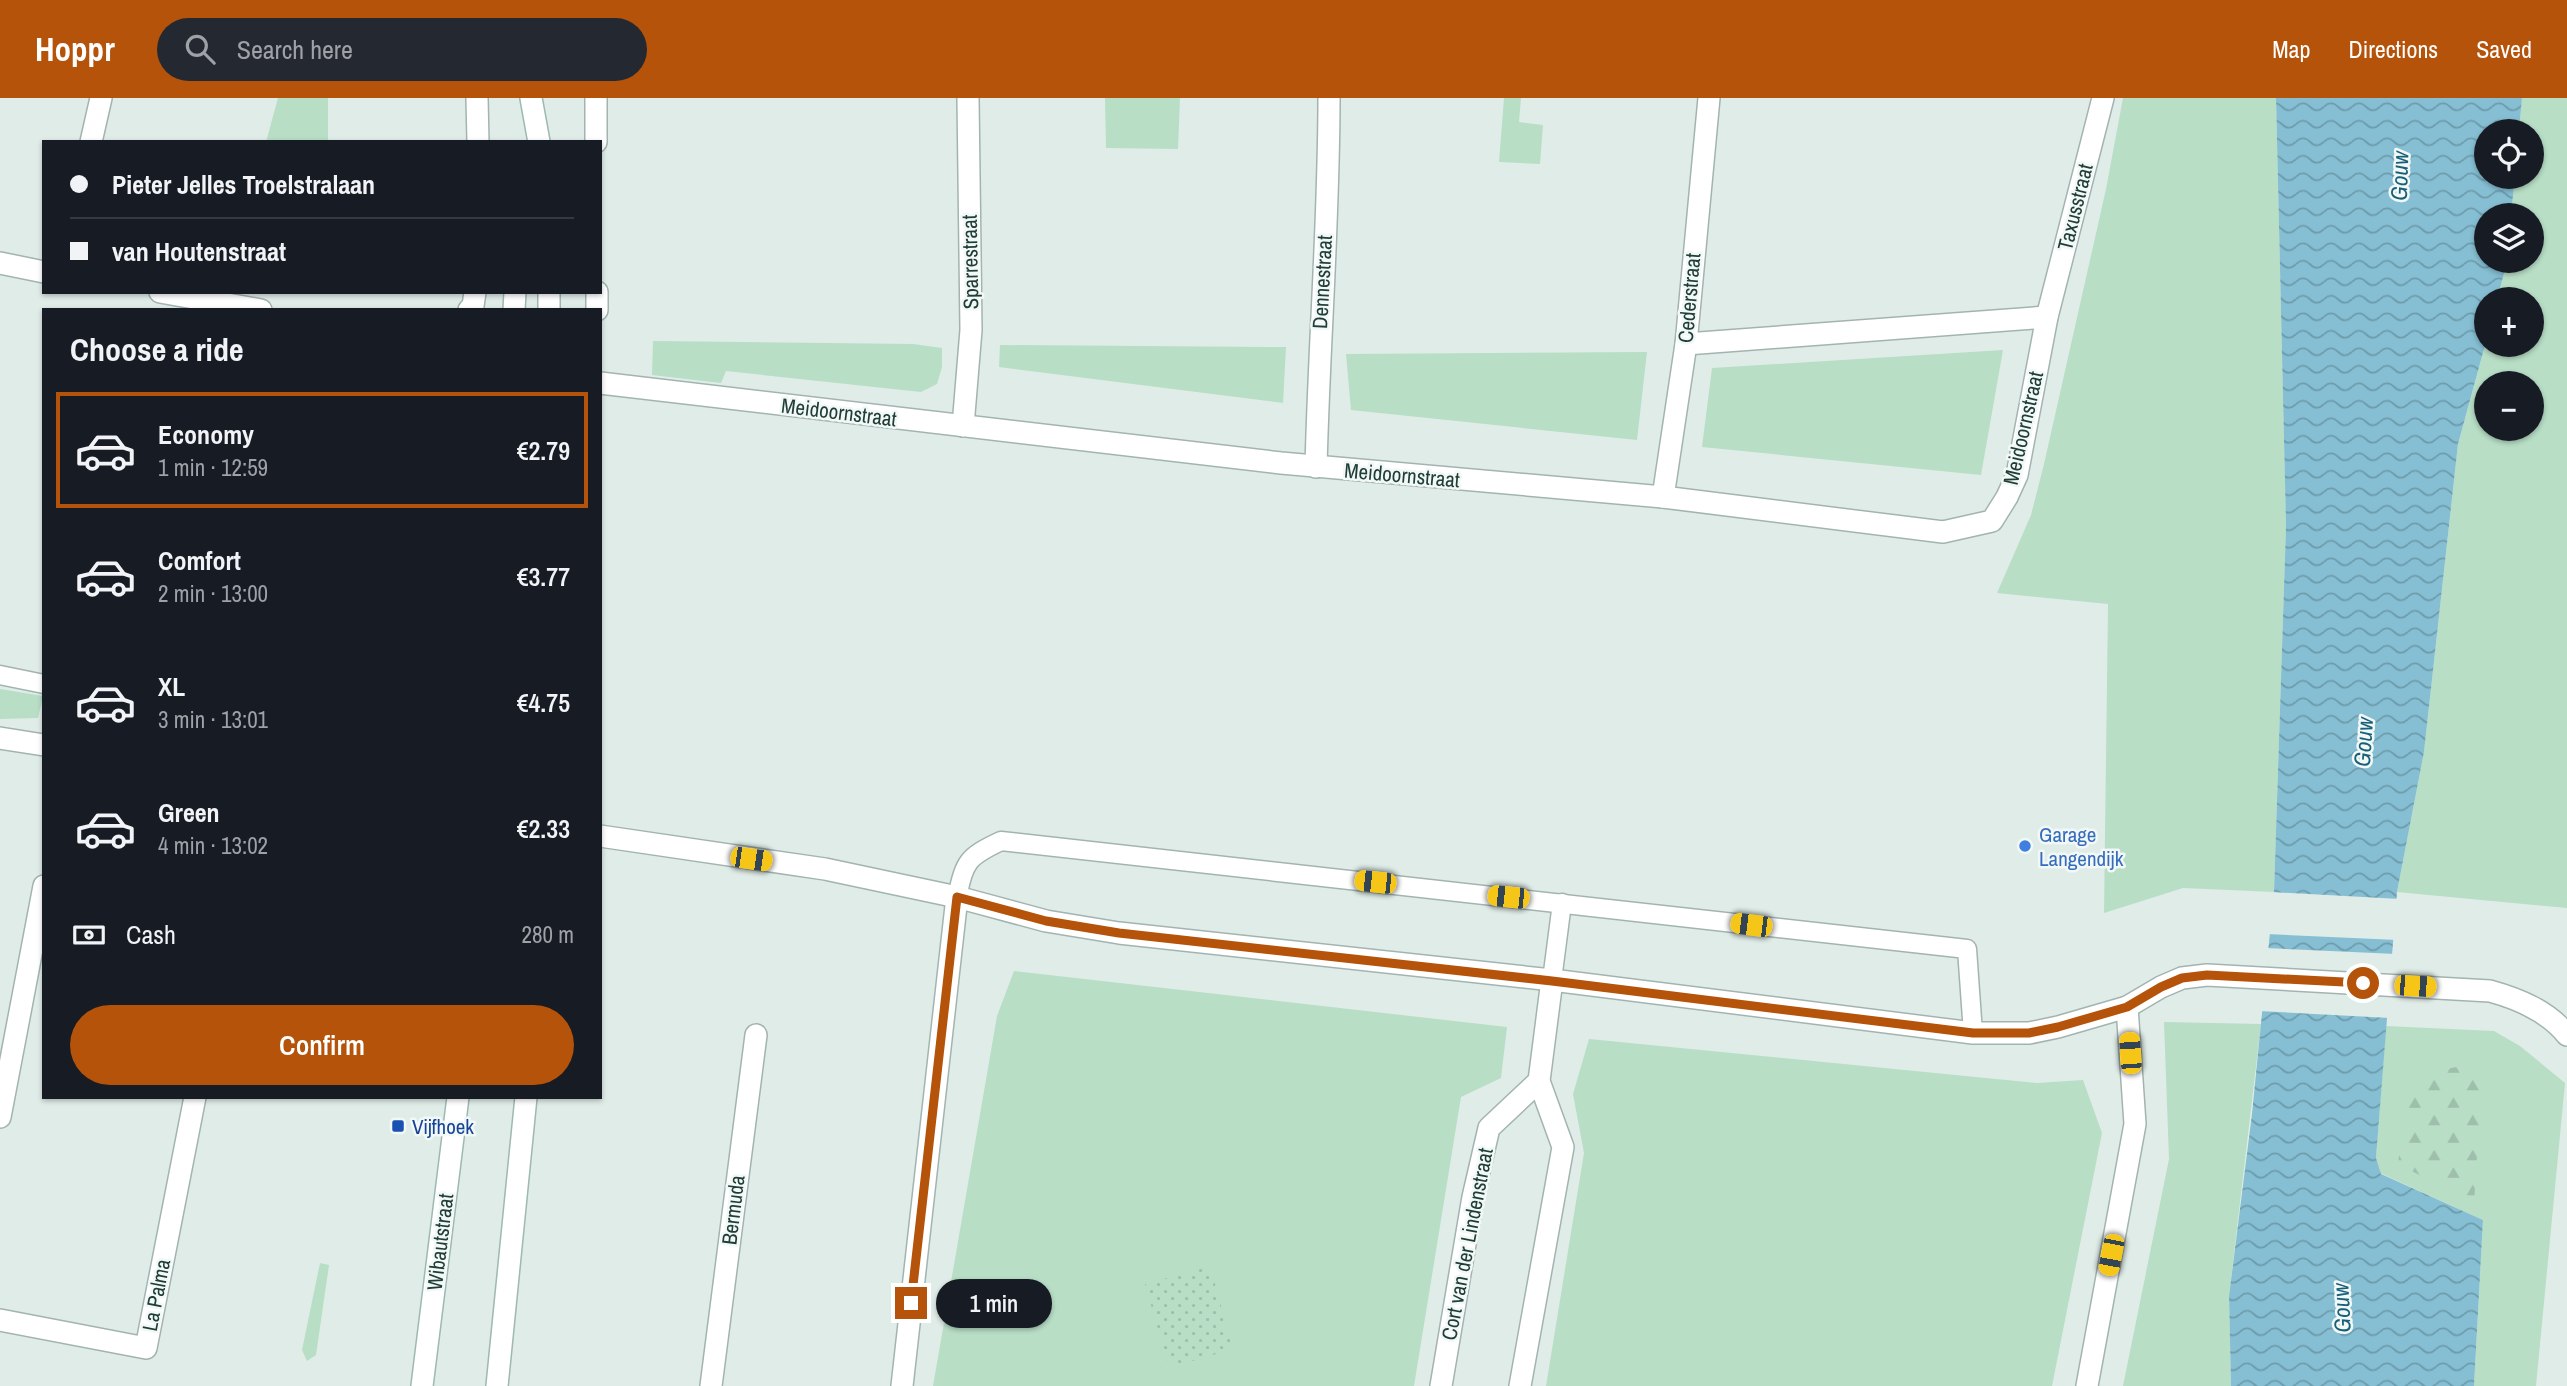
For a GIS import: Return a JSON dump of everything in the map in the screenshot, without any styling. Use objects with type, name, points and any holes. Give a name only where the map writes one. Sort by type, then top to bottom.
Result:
[{"type":"street","points":[[92,140],[102,98]]},
{"type":"street","points":[[477,98],[478,140]]},
{"type":"street","points":[[524,140],[531,98]]},
{"type":"street","points":[[531,98],[539,140]]},
{"type":"street","points":[[596,98],[596,140]]},
{"type":"street","name":"Sparrestraat","points":[[963,426],[971,330],[968,98]]},
{"type":"street","name":"Dennestraat","points":[[1316,467],[1329,159],[1329,98]]},
{"type":"street","name":"Cederstraat","points":[[1663,497],[1686,344],[1709,98]]},
{"type":"street","name":"Taxusstraat","points":[[2047,317],[2103,98]]},
{"type":"street","points":[[0,263],[42,272]]},
{"type":"street","points":[[171,294],[250,308]]},
{"type":"street","points":[[1686,344],[2047,317]]},
{"type":"street","name":"Meidoornstraat","points":[[602,383],[1316,467],[1663,497],[1943,532],[1992,521],[2007,497],[2017,475],[2047,317]]},
{"type":"street","points":[[0,738],[42,745]]},
{"type":"street","points":[[602,836],[825,869],[957,897],[1046,921],[1119,933],[1552,981],[1973,1033],[2029,1033],[2127,1007],[2182,978],[2207,975],[2490,991],[2511,996],[2536,1008],[2565,1029]]},
{"type":"street","points":[[0,1117],[42,896]]},
{"type":"street","points":[[902,1386],[957,897]]},
{"type":"street","points":[[1520,1386],[1563,1147],[1539,1082],[1552,981]]},
{"type":"street","points":[[2087,1386],[2135,1124],[2127,1007]]},
{"type":"street","name":"Bermuda","points":[[711,1386],[756,1035]]},
{"type":"street","name":"Cort van der Lindenstraat","points":[[1441,1386],[1474,1196],[1489,1128],[1539,1082]]},
{"type":"street","name":"La Palma","points":[[0,1320],[146,1348],[195,1099]]},
{"type":"street","name":"Wibautstraat","points":[[422,1386],[458,1099]]},
{"type":"street","points":[[497,1386],[526,1099]]},
{"type":"lane","points":[[0,676],[42,684]]},
{"type":"lane","points":[[957,897],[968,860],[1001,841],[1967,949],[1973,1033]]},
{"type":"lane","points":[[1552,981],[1562,903]]},
{"type":"green space","points":[[278,98],[328,98],[328,140],[267,140]]},
{"type":"green space","points":[[1105,98],[1180,98],[1178,149],[1106,148]]},
{"type":"green space","points":[[1504,98],[1521,98],[1519,122],[1543,125],[1540,164],[1499,162]]},
{"type":"green space","points":[[2123,98],[2276,98],[2286,526],[2274,892],[2183,888],[2104,913],[2108,604],[1997,593],[2031,515],[2044,464],[2106,189]]},
{"type":"green space","points":[[2522,98],[2567,98],[2567,908],[2397,892],[2424,752],[2458,444],[2474,386],[2474,441],[2544,441],[2544,371],[2478,371],[2482,357],[2544,357],[2544,287],[2500,287],[2504,273],[2544,273],[2544,203],[2512,203],[2514,189],[2544,189],[2544,119],[2520,119]]},
{"type":"green space","points":[[653,341],[913,344],[942,348],[942,367],[937,384],[921,392],[726,371],[721,383],[652,375]]},
{"type":"green space","points":[[1000,345],[1286,347],[1283,403],[999,367]]},
{"type":"green space","points":[[2003,350],[1981,475],[1702,447],[1712,368]]},
{"type":"green space","points":[[1647,352],[1637,440],[1351,410],[1346,354]]},
{"type":"green space","points":[[0,689],[42,696],[38,718],[0,719]]},
{"type":"green space","points":[[1014,971],[1507,1027],[1501,1078],[1461,1097],[1414,1386],[933,1386],[997,1016]]},
{"type":"green space","points":[[2164,1022],[2261,1024],[2229,1296],[2231,1386],[2123,1386],[2169,1159]]},
{"type":"green space","points":[[2386,1026],[2494,1031],[2520,1046],[2565,1083],[2536,1386],[2474,1386],[2483,1220],[2380,1173],[2376,1158]]},
{"type":"green space","points":[[1589,1039],[2037,1083],[2083,1080],[2102,1133],[2052,1386],[1546,1386],[1584,1153],[1573,1094]]},
{"type":"green space","points":[[2483,1062],[2474,1203],[2398,1164],[2409,1076]]},
{"type":"green space","points":[[320,1263],[329,1265],[316,1355],[307,1361],[302,1350]]},
{"type":"green space","points":[[1210,1266],[1233,1349],[1169,1368],[1145,1284]]},
{"type":"water","name":"Gouw","points":[[2276,98],[2522,98],[2520,119],[2474,119],[2474,189],[2514,189],[2512,203],[2474,203],[2474,273],[2504,273],[2500,287],[2474,287],[2474,357],[2482,357],[2478,371],[2474,371],[2474,386],[2458,444],[2424,752],[2397,892],[2376,1158],[2381,1174],[2483,1220],[2474,1386],[2231,1386],[2229,1296],[2252,1114],[2274,892],[2286,526]]},
{"type":"pier","points":[[2271,892],[2400,899],[2397,940],[2267,934]]},
{"type":"pier","points":[[2265,948],[2396,954],[2390,1018],[2259,1011]]},
{"type":"place","name":"Garage Langendijk","points":[[2025,846]]},
{"type":"place","name":"Vijfhoek","points":[[398,1126]]},
{"type":"route","points":[[911,1303],[957,897],[1046,921],[1119,933],[1552,981],[1973,1033],[2029,1033],[2058,1027],[2127,1007],[2182,978],[2207,975],[2363,983]]}]
